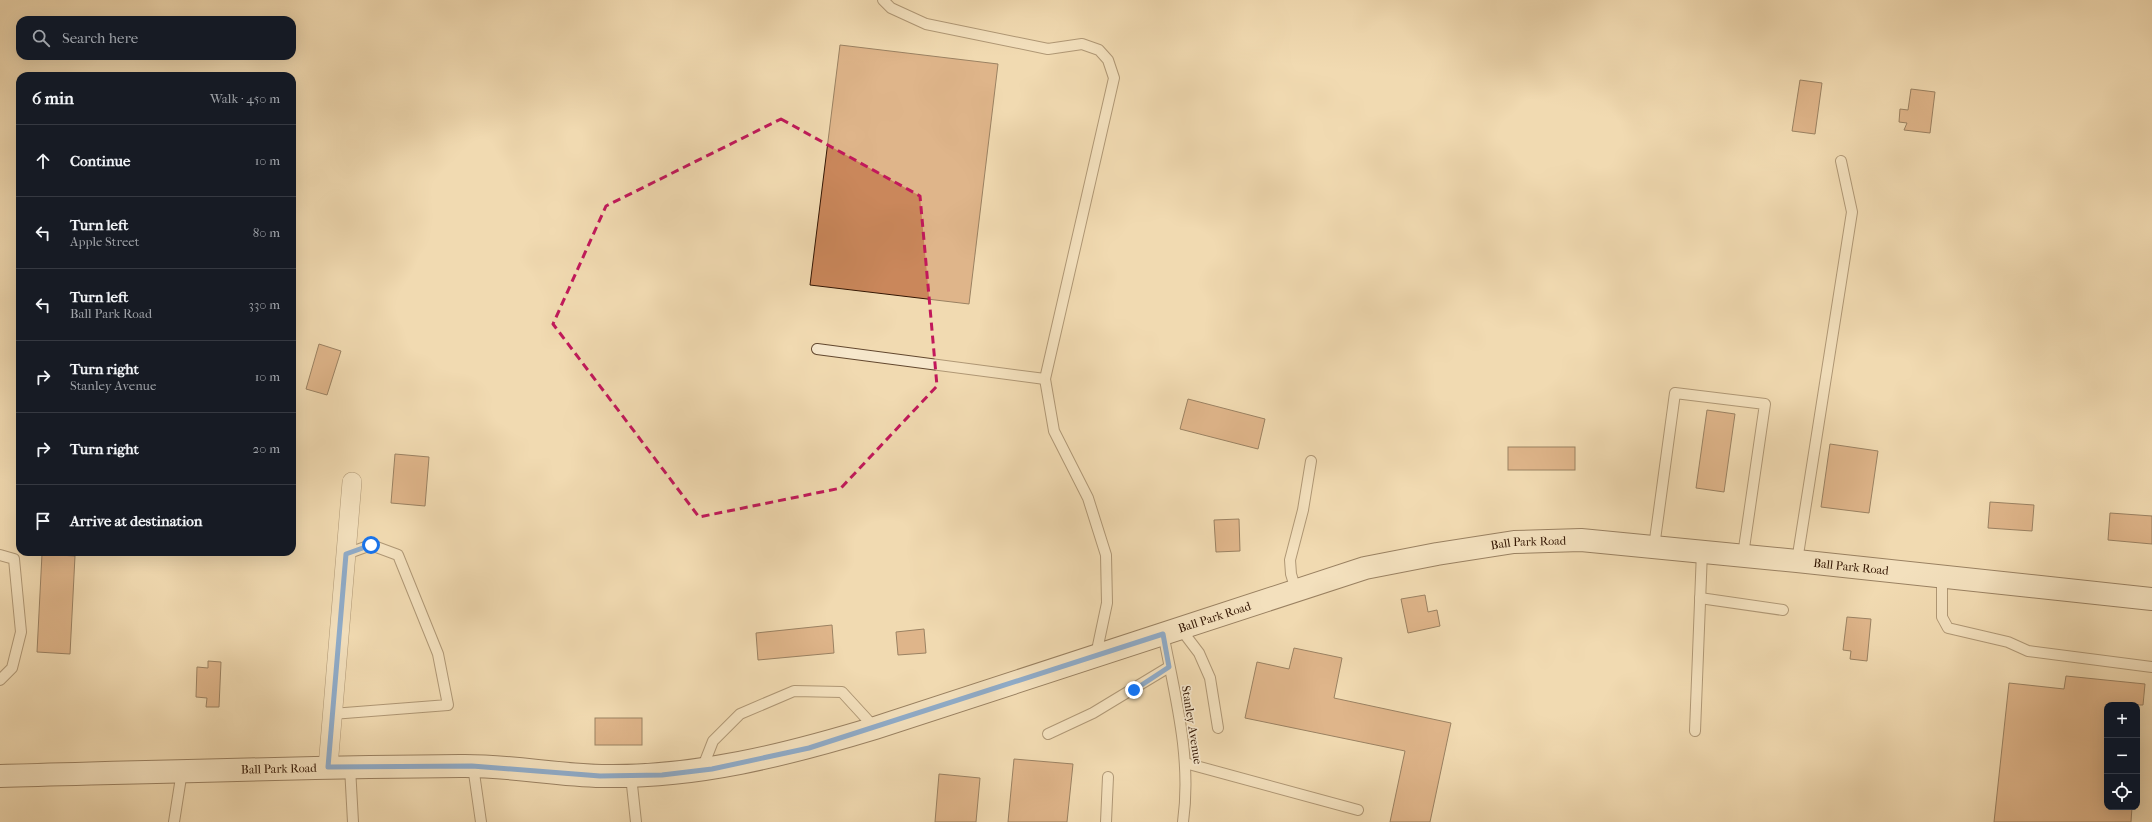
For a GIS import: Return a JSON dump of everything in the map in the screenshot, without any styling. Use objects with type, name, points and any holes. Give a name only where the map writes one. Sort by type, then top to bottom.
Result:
[{"type":"street","points":[[328,767],[352,482]]},
{"type":"street","name":"Ball Park Road","points":[[0,776],[328,767],[472,766],[600,776],[662,775],[701,770],[809,748],[875,728],[1365,568],[1437,554],[1514,542],[1581,540],[1797,561],[2152,599]]},
{"type":"lane","points":[[883,0],[891,8],[926,24],[1048,48],[1082,44],[1100,50],[1108,60],[1114,78],[1045,379],[1054,431],[1088,498],[1106,554],[1107,603],[1096,655]]},
{"type":"lane","points":[[1797,561],[1852,212],[1841,161]]},
{"type":"lane","points":[[817,349],[1045,379]]},
{"type":"lane","points":[[1654,547],[1674,393],[1765,404],[1743,556]]},
{"type":"lane","points":[[1296,590],[1291,574],[1290,560],[1303,510],[1311,461]]},
{"type":"lane","points":[[332,714],[448,705],[438,654],[398,555],[371,545],[346,554]]},
{"type":"lane","points":[[1695,731],[1702,552]]},
{"type":"lane","points":[[0,555],[14,559],[21,632],[12,668],[0,680]]},
{"type":"lane","points":[[1942,576],[1942,617],[1948,628],[2008,642],[2028,651],[2152,667]]},
{"type":"lane","points":[[1700,598],[1783,610]]},
{"type":"lane","points":[[1171,631],[1199,653],[1210,678],[1218,728]]},
{"type":"lane","name":"Stanley Avenue","points":[[1171,631],[1169,667],[1186,763],[1187,794],[1183,822]]},
{"type":"lane","points":[[1048,734],[1100,709],[1169,667]]},
{"type":"lane","points":[[701,770],[713,741],[740,714],[794,691],[842,692],[875,728]]},
{"type":"lane","points":[[1186,763],[1358,810]]},
{"type":"lane","points":[[472,766],[481,822]]},
{"type":"lane","points":[[350,767],[353,822]]},
{"type":"lane","points":[[174,822],[182,771]]},
{"type":"lane","points":[[631,776],[636,822]]},
{"type":"lane","points":[[1106,822],[1108,776]]},
{"type":"highlighted area","points":[[781,119],[920,196],[937,386],[841,488],[699,517],[553,324],[606,206]]},
{"type":"building","points":[[840,45],[998,64],[969,304],[810,285]]},
{"type":"building","points":[[1800,80],[1822,83],[1815,134],[1792,131]]},
{"type":"building","points":[[1911,89],[1935,92],[1930,133],[1904,130],[1907,123],[1899,122],[1900,109],[1908,110]]},
{"type":"building","points":[[319,344],[341,351],[327,395],[306,389]]},
{"type":"building","points":[[1188,399],[1265,419],[1258,449],[1180,429]]},
{"type":"building","points":[[1707,410],[1735,414],[1724,492],[1696,488]]},
{"type":"building","points":[[1830,444],[1878,451],[1869,513],[1821,507]]},
{"type":"building","points":[[1508,447],[1575,447],[1575,470],[1508,470]]},
{"type":"building","points":[[395,454],[429,457],[425,506],[391,503]]},
{"type":"building","points":[[1990,502],[2034,505],[2032,531],[1988,528]]},
{"type":"building","points":[[2110,513],[2152,516],[2152,544],[2108,540]]},
{"type":"building","points":[[1239,519],[1240,551],[1216,552],[1214,520]]},
{"type":"building","points":[[42,556],[75,556],[70,654],[37,652]]},
{"type":"building","points":[[1425,595],[1428,612],[1437,610],[1440,626],[1408,633],[1401,599]]},
{"type":"building","points":[[1847,617],[1871,619],[1867,661],[1850,659],[1851,651],[1843,650]]},
{"type":"building","points":[[832,625],[834,653],[758,660],[756,633]]},
{"type":"building","points":[[924,629],[926,653],[898,655],[896,632]]},
{"type":"building","points":[[1294,648],[1342,658],[1334,698],[1451,723],[1430,822],[1390,822],[1405,751],[1245,718],[1257,662],[1289,669]]},
{"type":"building","points":[[208,661],[221,662],[219,707],[206,707],[207,698],[196,697],[197,667],[208,668]]},
{"type":"building","points":[[2066,676],[2145,684],[2143,705],[2140,705],[2140,702],[2104,702],[2104,810],[2132,810],[2131,822],[1994,822],[2009,683],[2064,689]]},
{"type":"building","points":[[595,718],[642,718],[642,745],[595,745]]},
{"type":"building","points":[[1014,759],[1073,764],[1067,822],[1008,822]]},
{"type":"building","points":[[939,774],[980,778],[976,822],[935,822]]},
{"type":"route","points":[[371,545],[346,554],[328,767],[472,766],[600,776],[662,775],[712,769],[809,748],[1163,634],[1169,667],[1134,690]]}]
